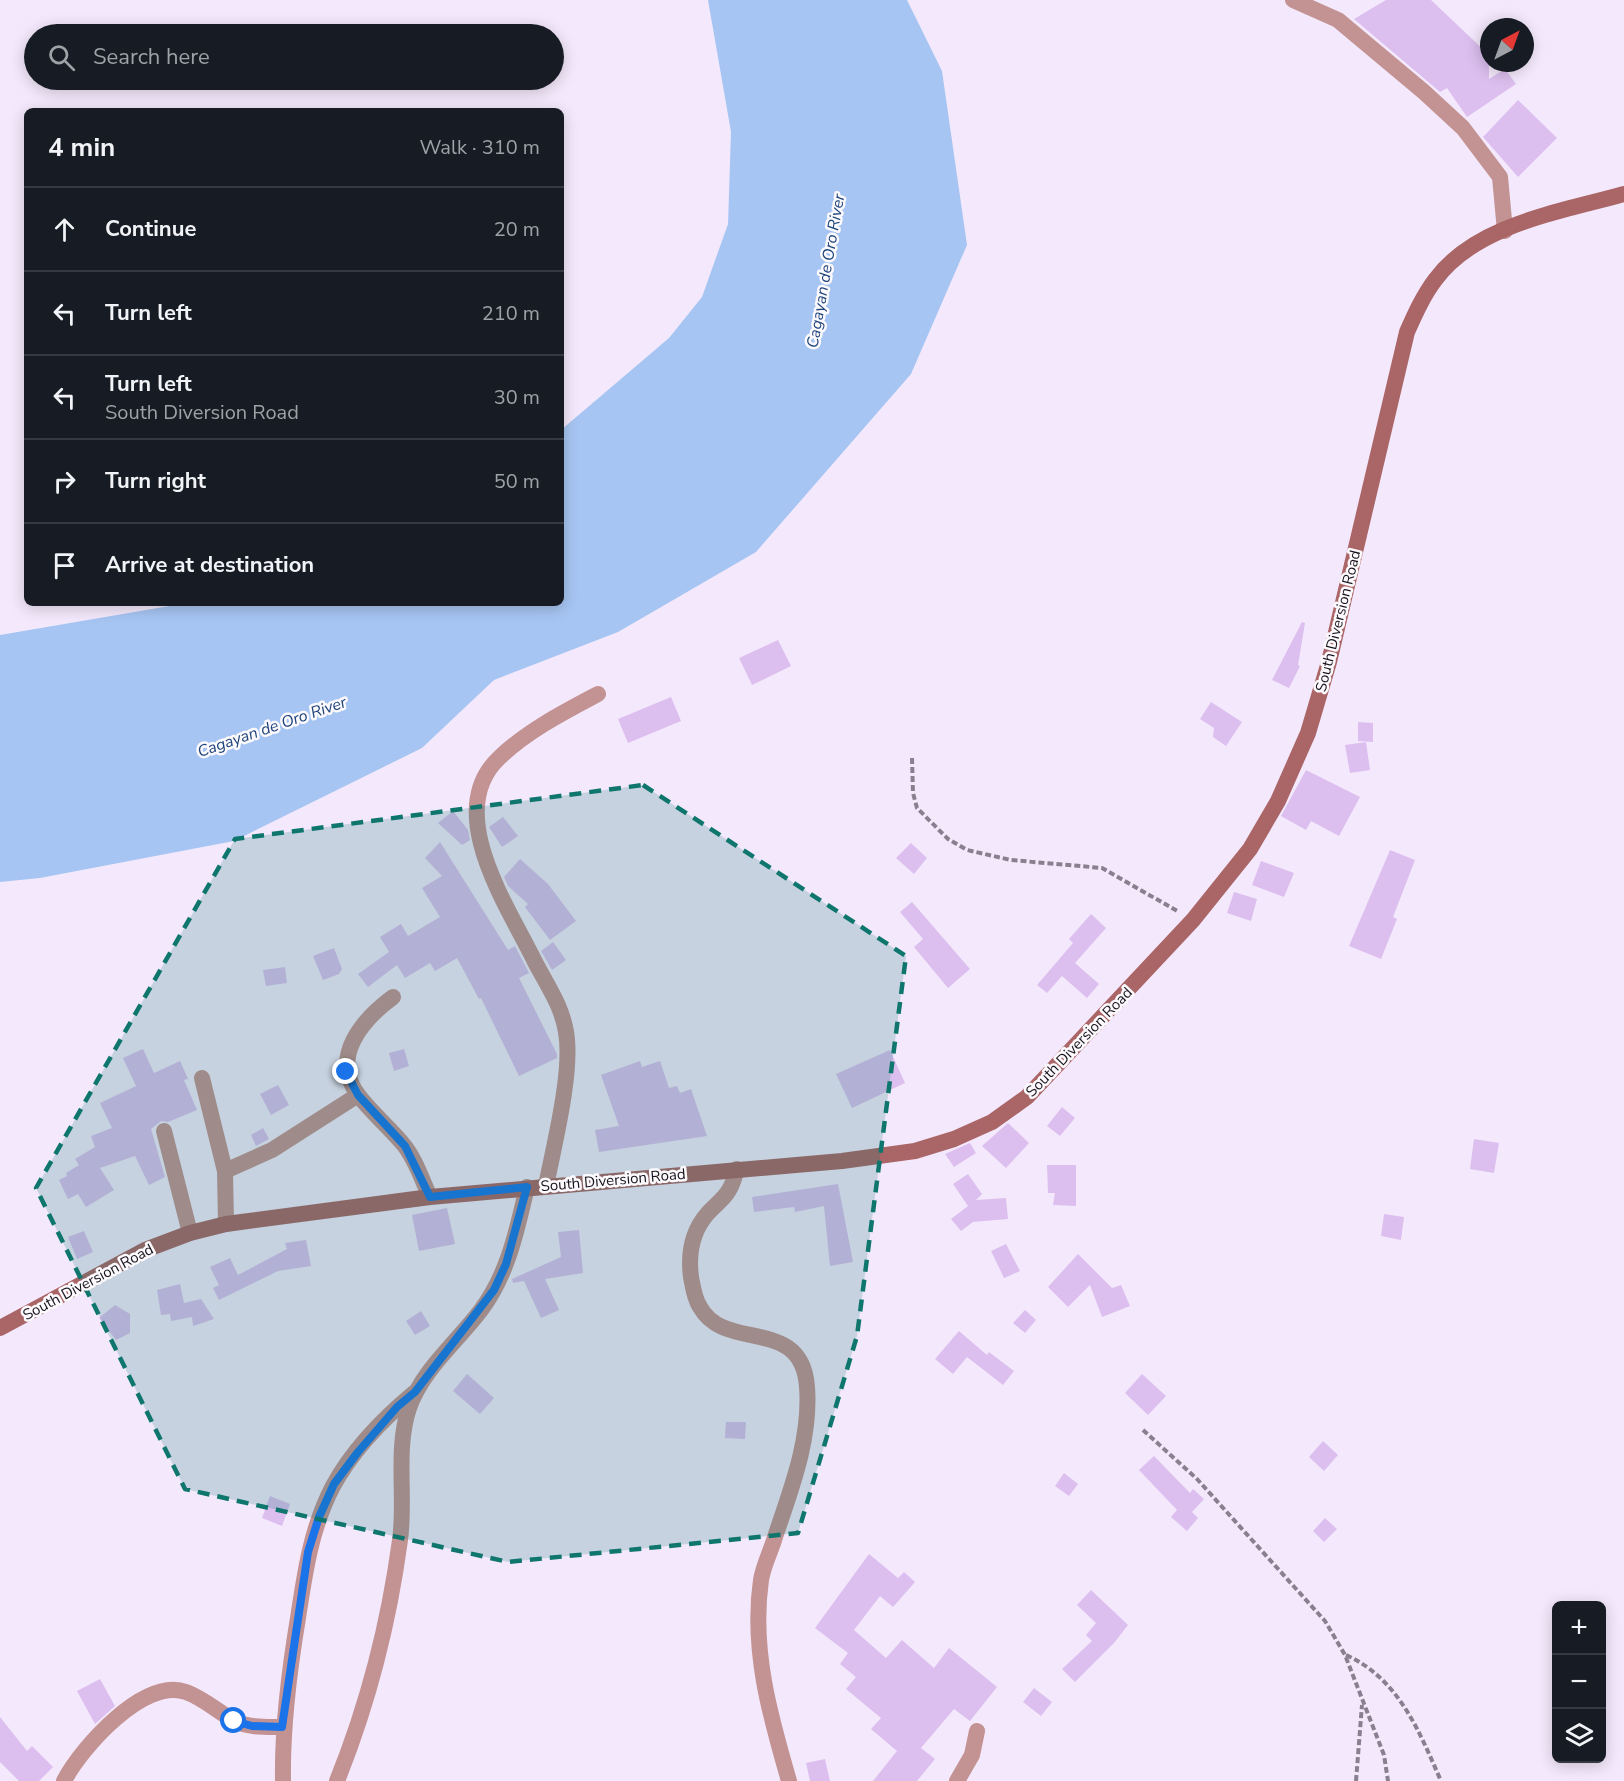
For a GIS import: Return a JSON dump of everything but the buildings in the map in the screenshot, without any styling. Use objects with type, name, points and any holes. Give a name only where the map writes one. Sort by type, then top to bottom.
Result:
[{"type":"main road","name":"South Diversion Road","points":[[0,1328],[145,1250],[190,1233],[226,1224],[430,1197],[527,1187],[842,1161],[915,1150],[954,1139],[992,1122],[1027,1097],[1193,920],[1250,849],[1278,801],[1308,733],[1329,662],[1407,332],[1420,302],[1455,258],[1476,244],[1536,219],[1624,195]]},
{"type":"street","points":[[1293,0],[1338,20],[1463,128],[1500,177],[1505,231]]},
{"type":"street","points":[[546,1186],[561,1106],[567,1034],[559,1007],[484,858],[477,830],[477,803],[482,781],[498,758],[554,717],[598,694]]},
{"type":"street","points":[[393,997],[361,1025],[347,1053],[346,1072],[358,1095],[405,1146],[430,1197]]},
{"type":"street","points":[[201,1078],[225,1171],[226,1224]]},
{"type":"street","points":[[225,1171],[272,1150],[358,1095]]},
{"type":"street","points":[[164,1131],[190,1233]]},
{"type":"street","points":[[737,1169],[730,1190],[707,1214],[697,1230],[690,1250],[691,1273],[694,1294],[700,1309],[710,1319],[730,1331],[767,1337],[786,1346],[805,1372],[806,1426],[799,1462],[761,1579],[758,1650],[774,1730],[789,1781]]},
{"type":"street","points":[[283,1781],[282,1727],[308,1552],[319,1517],[334,1484],[358,1452],[391,1413],[415,1392],[494,1290],[506,1264],[527,1187]]},
{"type":"street","points":[[337,1781],[367,1697],[383,1636],[401,1537],[405,1429],[415,1392]]},
{"type":"street","points":[[64,1781],[82,1751],[140,1699],[160,1690],[184,1691],[234,1721],[252,1726],[282,1727]]},
{"type":"street","points":[[957,1781],[972,1755],[977,1731]]},
{"type":"path","points":[[912,758],[913,792],[917,808],[948,838],[967,850],[1011,860],[1102,868],[1193,920]]},
{"type":"path","points":[[1143,1430],[1197,1479],[1325,1621],[1345,1655],[1362,1704],[1384,1755],[1388,1781]]},
{"type":"path","points":[[1345,1655],[1364,1663],[1386,1682],[1407,1708],[1441,1781]]},
{"type":"path","points":[[1356,1781],[1362,1704]]},
{"type":"highlighted area","points":[[643,785],[906,956],[857,1336],[798,1533],[508,1562],[185,1489],[36,1188],[235,839]]},
{"type":"water","name":"Cagayan de Oro River","points":[[708,0],[907,0],[942,71],[967,245],[911,374],[756,552],[618,632],[494,680],[422,748],[234,841],[40,878],[0,882],[0,635],[169,606],[564,606],[564,427],[669,338],[702,297],[728,224],[731,132]]},
{"type":"route","points":[[234,1721],[252,1726],[282,1727],[308,1552],[319,1517],[334,1484],[358,1452],[397,1407],[415,1392],[432,1368],[481,1310],[494,1290],[506,1264],[519,1224],[527,1187],[430,1197],[405,1146],[358,1095],[346,1072]]}]
